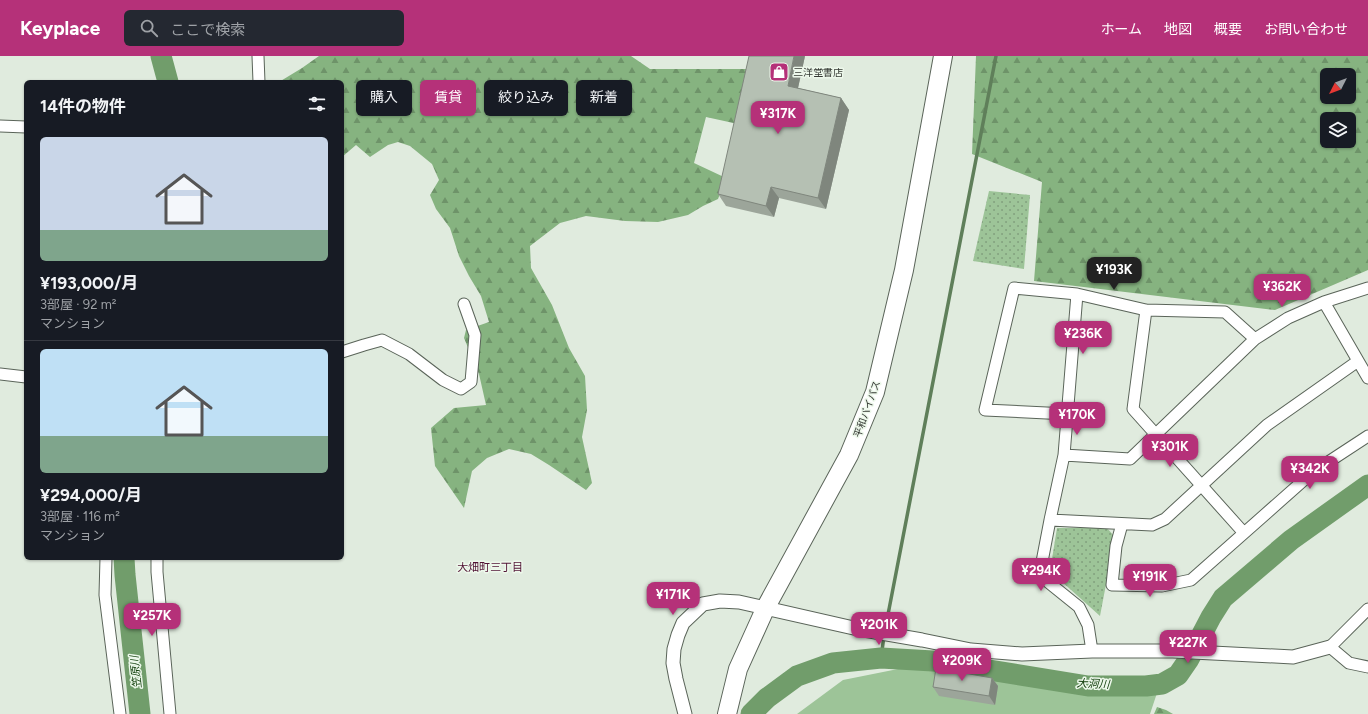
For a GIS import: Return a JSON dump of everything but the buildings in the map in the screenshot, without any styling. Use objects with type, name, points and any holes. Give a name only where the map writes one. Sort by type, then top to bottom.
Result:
[{"type":"highway","name":"平和バイパス","points":[[727,714],[738,669],[766,607],[849,455],[875,392],[904,270],[943,56]]},
{"type":"street","points":[[258,56],[259,80]]},
{"type":"street","points":[[0,126],[24,127]]},
{"type":"street","points":[[1067,414],[985,410],[1014,288],[1076,294],[1146,310],[1225,312],[1255,339]]},
{"type":"street","points":[[1064,455],[1130,459],[1255,339],[1288,318],[1324,302],[1368,288]]},
{"type":"street","points":[[1076,294],[1064,455],[1041,567],[1048,582],[1079,607],[1088,625],[1092,652]]},
{"type":"street","points":[[1324,302],[1368,378]]},
{"type":"street","points":[[344,351],[382,340],[409,354],[442,380],[461,389],[471,382],[475,335],[464,304]]},
{"type":"street","points":[[1146,310],[1133,409],[1244,533]]},
{"type":"street","points":[[1050,520],[1152,525],[1165,519],[1267,425],[1358,362]]},
{"type":"street","points":[[0,374],[24,377]]},
{"type":"street","points":[[1122,524],[1116,546],[1112,585],[1162,586],[1191,580],[1313,472],[1368,436]]},
{"type":"street","points":[[106,560],[105,595],[120,714]]},
{"type":"street","points":[[157,560],[170,714]]},
{"type":"street","points":[[685,714],[673,663],[678,634],[683,623],[703,604],[720,601],[739,602],[766,607],[858,629],[971,650],[1022,654],[1173,651],[1294,657],[1330,647],[1368,609]]},
{"type":"street","points":[[1330,647],[1349,663],[1368,667]]},
{"type":"green space","points":[[319,56],[631,56],[650,69],[749,69],[738,124],[706,117],[694,163],[726,178],[718,199],[688,215],[658,222],[625,221],[586,216],[560,223],[530,246],[531,268],[552,305],[569,348],[585,376],[587,410],[582,437],[592,483],[586,490],[531,454],[509,449],[487,458],[472,471],[464,508],[435,466],[431,428],[454,408],[486,405],[479,374],[464,338],[466,330],[489,322],[481,296],[459,256],[450,228],[436,209],[430,195],[439,180],[432,164],[410,146],[398,142],[388,145],[370,157],[356,145],[344,155],[344,80],[282,80]]},
{"type":"green space","points":[[976,56],[1368,56],[1368,270],[1275,310],[1034,281],[1042,182],[972,154]]},
{"type":"green space","points":[[989,191],[1030,195],[1024,269],[973,261]]},
{"type":"green space","points":[[1057,528],[1107,528],[1115,537],[1100,616],[1050,571]]},
{"type":"green space","points":[[942,668],[1084,689],[1157,693],[1150,714],[797,714],[843,680],[898,669]]},
{"type":"green space","points":[[1157,707],[1166,710],[1173,714],[1154,714]]},
{"type":"waterway","name":"笠原川","points":[[161,56],[167,80]]},
{"type":"waterway","points":[[885,630],[996,56]]},
{"type":"waterway","name":"大洞川","points":[[751,714],[767,698],[797,676],[833,663],[881,658],[933,661],[1088,686],[1146,686],[1162,684],[1178,675],[1189,659],[1211,617],[1223,598],[1291,540],[1368,485]]},
{"type":"waterway","name":"笠原川","points":[[124,560],[140,714]]},
{"type":"waterway","points":[[881,658],[884,636]]},
{"type":"place","name":"三洋堂書店","points":[[779,72]]},
{"type":"district","name":"大畑町三丁目","points":[[490,567]]}]
